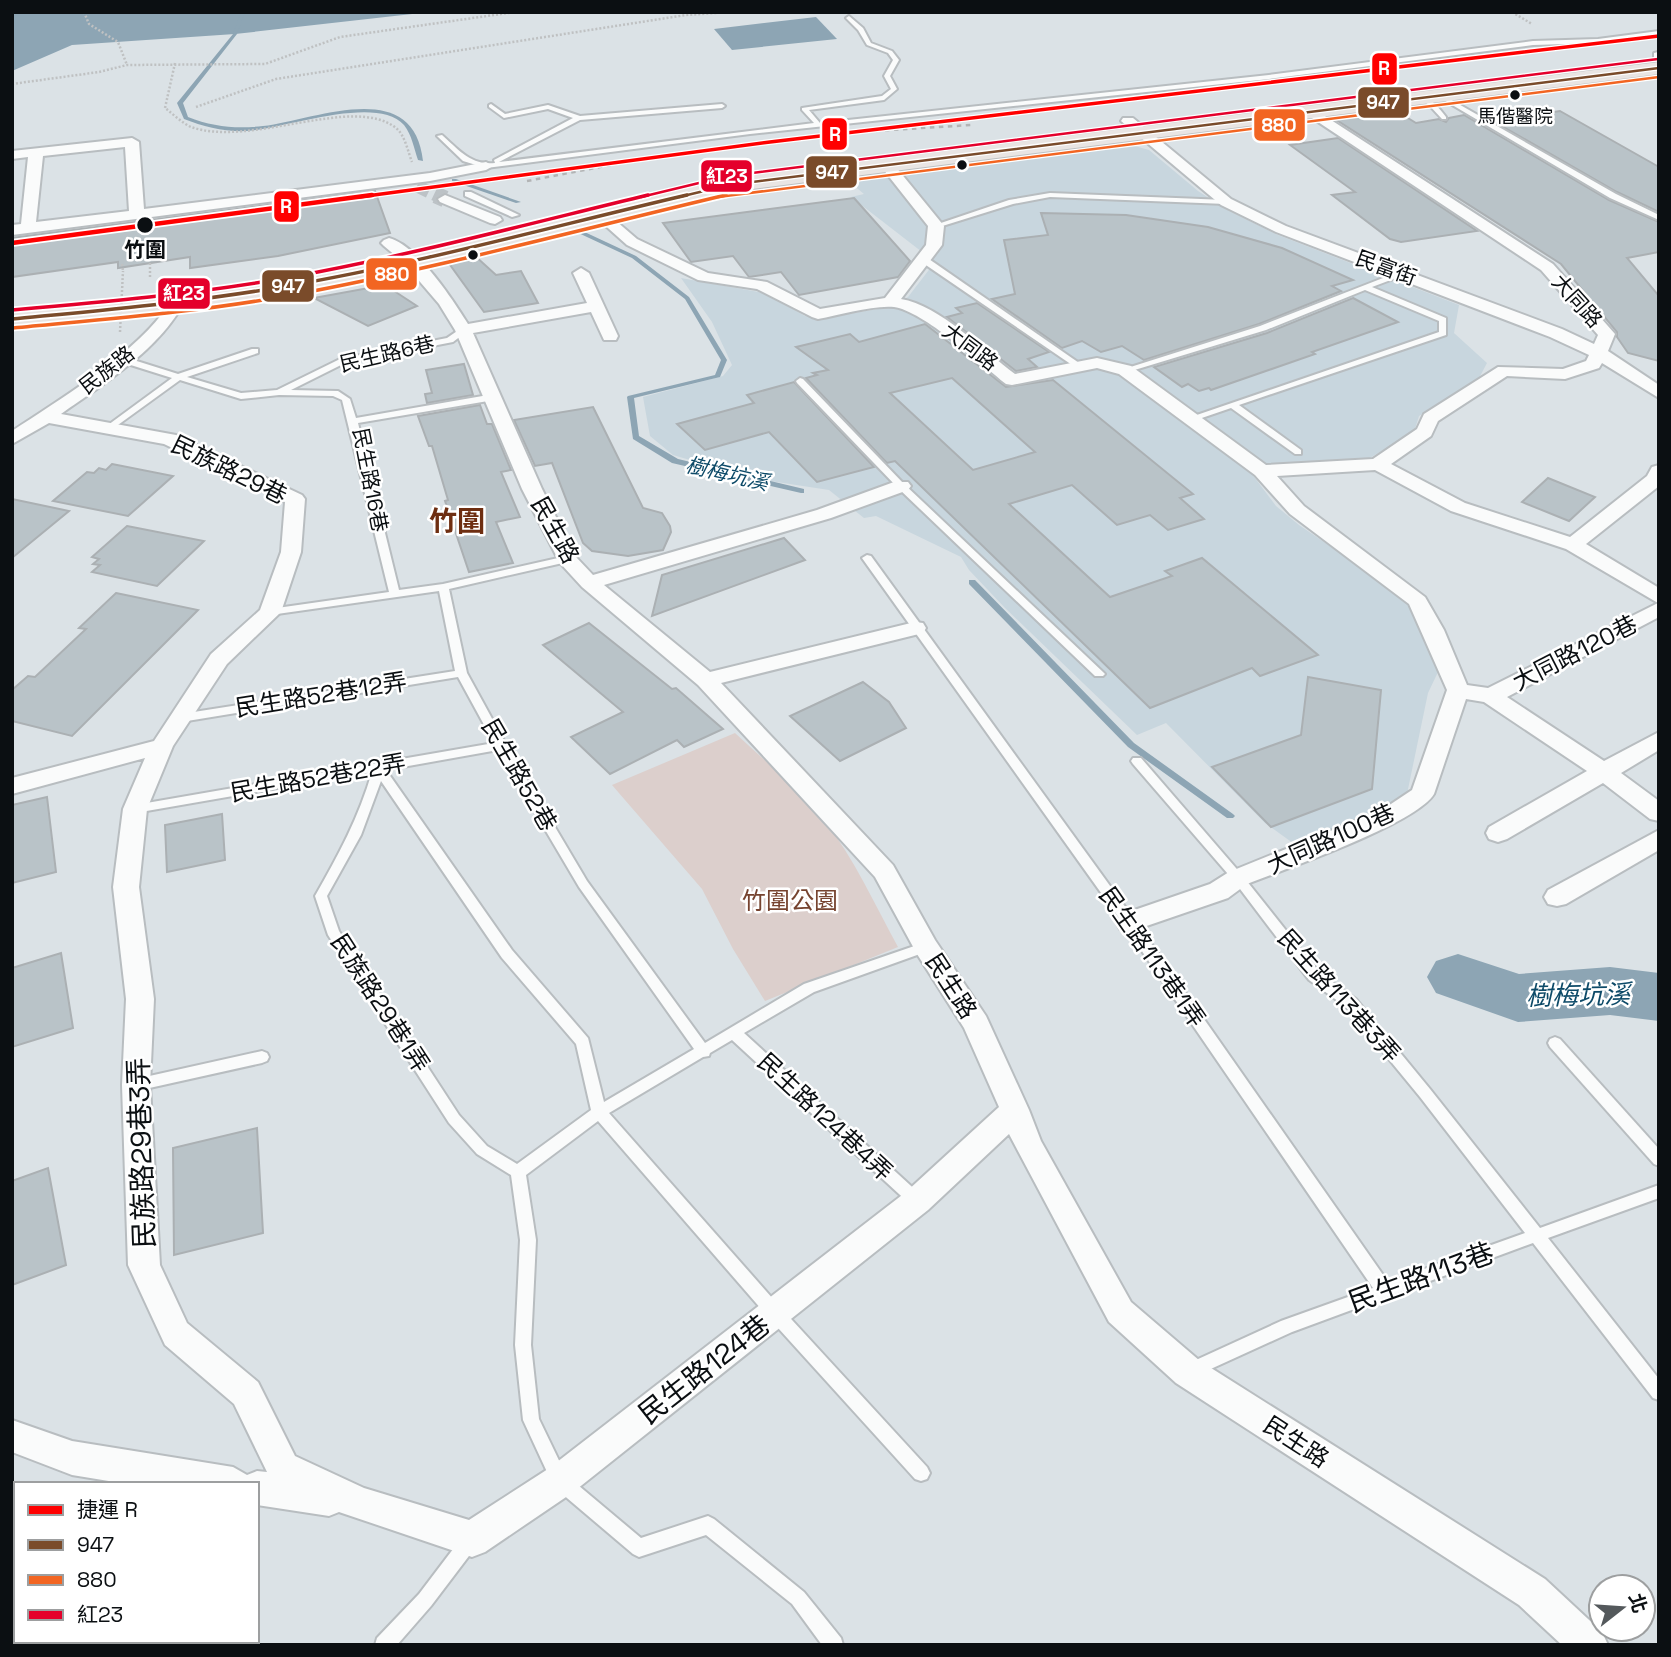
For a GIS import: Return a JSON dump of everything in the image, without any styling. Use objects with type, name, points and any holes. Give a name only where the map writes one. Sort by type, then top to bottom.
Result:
[{"type":"main road","points":[[12,297],[180,294],[389,243],[533,217],[597,212],[729,185],[1659,56]]},
{"type":"main road","points":[[12,318],[180,294],[318,281],[409,259],[533,217],[591,194],[667,178],[1135,127],[1311,111],[1659,68]]},
{"type":"street","name":"大同路","points":[[1311,111],[1547,267],[1607,334],[1593,364],[1565,373],[1504,371],[1430,418],[1425,432],[1378,464]]},
{"type":"street","name":"民富街","points":[[1135,127],[1226,202],[1281,229],[1556,332],[1599,353],[1659,393]]},
{"type":"street","points":[[12,155],[132,142],[137,213]]},
{"type":"street","points":[[28,228],[36,152]]},
{"type":"street","points":[[886,164],[936,226],[934,245],[890,302]]},
{"type":"street","points":[[12,230],[420,178],[486,166]]},
{"type":"street","points":[[445,199],[533,217]]},
{"type":"street","name":"大同路","points":[[597,212],[632,242],[704,277],[761,285],[818,314],[890,302],[908,305],[931,318],[1013,380],[1097,363],[1125,370],[1262,471]]},
{"type":"street","name":"民生路","points":[[389,243],[409,259],[446,302],[463,330],[532,489],[567,559],[589,583],[706,680],[884,871],[926,947],[976,1024],[1015,1110],[1027,1144],[1120,1312],[1188,1372],[1532,1592],[1589,1645]]},
{"type":"street","points":[[581,273],[610,337]]},
{"type":"street","name":"民族路","points":[[12,439],[47,417],[157,330],[180,294]]},
{"type":"street","points":[[1579,300],[1603,299]]},
{"type":"street","points":[[463,330],[598,306]]},
{"type":"street","name":"民族路29巷","points":[[47,417],[169,439],[295,499],[291,552],[270,612],[219,659],[163,746],[135,809]]},
{"type":"street","points":[[1262,471],[1378,464],[1458,507],[1573,545],[1659,597]]},
{"type":"street","points":[[1262,471],[1297,510],[1418,601],[1458,690],[1490,696],[1604,772],[1659,813]]},
{"type":"street","points":[[1573,545],[1656,479],[1659,471]]},
{"type":"street","points":[[589,583],[824,514],[901,486]]},
{"type":"street","name":"大同路120巷","points":[[1490,696],[1659,609]]},
{"type":"street","points":[[706,680],[915,628]]},
{"type":"street","name":"大同路100巷","points":[[1129,922],[1219,891],[1238,878],[1391,816],[1422,794],[1458,690]]},
{"type":"street","points":[[1498,833],[1659,740]]},
{"type":"street","points":[[12,786],[163,746]]},
{"type":"street","name":"民族路29巷3弄","points":[[135,809],[125,887],[140,999],[136,1085],[144,1265],[176,1334],[246,1393],[283,1468],[360,1504]]},
{"type":"street","points":[[1557,897],[1659,839]]},
{"type":"street","name":"民生路124巷","points":[[472,1539],[560,1481],[917,1201],[1015,1110]]},
{"type":"street","points":[[12,1436],[72,1458],[221,1482]]},
{"type":"street","points":[[259,1488],[360,1504],[472,1539]]},
{"type":"lane","points":[[819,125],[804,109],[884,98],[894,89],[887,76],[896,61],[890,52],[869,44],[861,29],[849,18]]},
{"type":"lane","points":[[440,136],[466,160],[486,166],[819,125],[1201,85],[1533,43],[1598,41],[1659,33]]},
{"type":"lane","points":[[1430,96],[1431,104],[1444,118]]},
{"type":"lane","points":[[1430,96],[1613,196],[1659,218]]},
{"type":"lane","points":[[491,106],[504,116],[548,107],[579,118]]},
{"type":"lane","points":[[486,166],[579,118],[722,106]]},
{"type":"lane","points":[[468,194],[533,217]]},
{"type":"lane","points":[[936,226],[1013,202],[1050,195],[1226,202]]},
{"type":"lane","points":[[923,259],[1078,365]]},
{"type":"lane","points":[[1125,370],[1263,328],[1401,273]]},
{"type":"lane","points":[[1193,418],[1443,333],[1443,320],[1366,288]]},
{"type":"lane","name":"民生路6巷","points":[[279,392],[343,361],[450,340],[463,330]]},
{"type":"lane","points":[[111,427],[180,376],[255,351]]},
{"type":"lane","points":[[121,359],[241,396],[279,392]]},
{"type":"lane","points":[[800,380],[901,486],[1099,674]]},
{"type":"lane","name":"民生路6巷","points":[[279,392],[335,393],[346,399],[354,421]]},
{"type":"lane","name":"民生路16巷","points":[[394,593],[354,421],[494,397]]},
{"type":"lane","points":[[1232,405],[1298,452]]},
{"type":"lane","name":"民生路113巷1弄","points":[[867,558],[1129,922],[1384,1290]]},
{"type":"lane","points":[[270,612],[443,587],[567,559]]},
{"type":"lane","name":"民生路52巷","points":[[443,587],[461,673],[501,746],[583,884],[704,1052]]},
{"type":"lane","name":"民生路52巷12弄","points":[[181,718],[461,673]]},
{"type":"lane","name":"民生路52巷22弄","points":[[135,809],[501,746]]},
{"type":"lane","name":"民生路113巷3弄","points":[[1137,761],[1238,878],[1314,976],[1351,1003],[1425,1093],[1659,1392]]},
{"type":"lane","points":[[379,769],[507,954],[583,1042],[600,1112],[775,1313],[921,1473]]},
{"type":"lane","name":"民族路29巷1弄","points":[[379,769],[369,808],[350,848],[321,896],[333,932],[454,1119],[482,1150],[518,1172]]},
{"type":"lane","points":[[834,1645],[798,1598],[708,1525],[639,1548],[560,1481],[531,1420],[523,1345],[528,1240],[518,1172],[600,1112],[809,988],[926,947]]},
{"type":"lane","name":"民生路124巷4弄","points":[[734,1033],[917,1201]]},
{"type":"lane","points":[[1555,1043],[1659,1160]]},
{"type":"lane","points":[[136,1085],[262,1056]]},
{"type":"lane","name":"民生路113巷","points":[[1188,1372],[1287,1325],[1659,1191]]},
{"type":"lane","points":[[384,1645],[425,1600],[472,1539]]},
{"type":"path","points":[[84,12],[89,24],[118,42],[127,65]]},
{"type":"path","points":[[12,84],[99,72],[127,65],[241,65],[273,62],[340,37],[515,12]]},
{"type":"path","points":[[196,107],[276,79],[686,15],[730,12]]},
{"type":"path","points":[[175,63],[165,108],[177,123],[212,132],[256,132],[365,116],[386,121],[398,129],[420,178]]},
{"type":"path","points":[[150,263],[150,277]]},
{"type":"path","points":[[120,332],[122,264]]},
{"type":"shaded area","points":[[1124,143],[1149,150],[1198,191],[1229,211],[1278,235],[1459,305],[1454,333],[1487,363],[1477,382],[1419,416],[1414,432],[1368,459],[1272,465],[1252,474],[1276,506],[1299,525],[1390,587],[1410,606],[1438,672],[1428,693],[1407,794],[1393,809],[1297,846],[1265,823],[1166,723],[1137,735],[1005,608],[969,570],[961,557],[876,516],[864,518],[829,490],[751,478],[673,455],[650,436],[643,397],[723,376],[732,365],[712,322],[681,278],[764,293],[805,316],[824,318],[890,307],[908,297],[935,262],[851,197],[864,194],[846,179]]},
{"type":"green space","name":"竹圍公園","points":[[735,733],[824,820],[855,866],[898,947],[765,1001],[733,949],[702,889],[612,785]]},
{"type":"water","points":[[12,12],[430,12],[235,34],[72,45],[12,71]]},
{"type":"water","points":[[816,17],[837,39],[732,50],[714,29]]},
{"type":"building","points":[[1395,110],[1416,123],[1439,119],[1446,122],[1449,118],[1464,115],[1609,200],[1659,222],[1659,252],[1627,258],[1659,296],[1659,361],[1628,353],[1617,337],[1617,332],[1561,264],[1335,119]]},
{"type":"building","points":[[1560,111],[1659,167],[1659,212],[1617,192],[1493,121]]},
{"type":"building","points":[[1338,138],[1477,231],[1401,242],[1390,239],[1332,195],[1355,192],[1290,145]]},
{"type":"building","points":[[375,191],[390,233],[278,256],[190,268],[190,257],[118,268],[118,262],[12,277],[12,238]]},
{"type":"building","points":[[854,198],[910,261],[898,277],[799,295],[781,272],[749,277],[733,256],[691,262],[663,223]]},
{"type":"building","points":[[1041,213],[1126,215],[1208,227],[1282,248],[1353,280],[1332,286],[1341,291],[1259,324],[1144,360],[1122,346],[1101,352],[1082,341],[1062,348],[992,299],[1015,294],[1004,240],[1048,235]]},
{"type":"building","points":[[474,255],[496,275],[521,271],[538,303],[484,312],[448,262]]},
{"type":"building","points":[[385,285],[417,306],[368,326],[314,298]]},
{"type":"building","points":[[1353,298],[1398,322],[1211,390],[1209,388],[1199,391],[1188,384],[1182,387],[1154,367],[1267,333]]},
{"type":"building","points":[[977,303],[1049,352],[1028,359],[1037,367],[1016,371],[947,317],[962,313],[956,308]]},
{"type":"building","points":[[925,324],[1006,387],[1053,380],[1193,494],[1180,498],[1204,519],[1168,530],[1150,515],[1117,525],[1072,485],[1009,504],[1110,597],[1172,576],[1165,571],[1202,558],[1318,655],[1260,676],[1252,668],[1150,708],[895,461],[887,463],[806,378],[817,375],[813,373],[828,370],[796,347],[850,334],[859,342]],"holes":[[[952,378],[1035,452],[973,470],[890,393]]]},
{"type":"building","points":[[464,364],[473,395],[427,403],[425,394],[432,393],[426,370]]},
{"type":"building","points":[[794,382],[874,467],[817,482],[769,432],[705,450],[677,424],[754,403],[747,395]]},
{"type":"building","points":[[480,405],[487,424],[492,424],[511,470],[501,472],[520,517],[496,522],[513,563],[469,572],[445,501],[448,500],[432,446],[429,446],[418,416]]},
{"type":"building","points":[[593,407],[643,508],[662,513],[670,526],[671,532],[663,550],[628,556],[592,551],[583,543],[552,463],[535,466],[514,420]]},
{"type":"building","points":[[112,464],[173,476],[128,516],[53,501],[87,472],[94,473],[99,468],[106,470]]},
{"type":"building","points":[[1548,478],[1595,497],[1569,521],[1522,502]]},
{"type":"building","points":[[12,499],[69,511],[12,558]]},
{"type":"building","points":[[127,526],[204,541],[157,586],[92,572],[100,565],[93,564],[99,559],[92,557]]},
{"type":"building","points":[[784,538],[805,560],[652,616],[662,575]]},
{"type":"building","points":[[116,593],[198,610],[72,736],[12,721],[12,690],[28,676],[35,677],[86,629],[79,628]]},
{"type":"building","points":[[589,623],[672,689],[676,688],[723,729],[684,747],[677,740],[610,774],[571,737],[623,712],[543,645]]},
{"type":"building","points":[[1308,677],[1381,690],[1372,789],[1271,827],[1212,767],[1301,735]]},
{"type":"building","points":[[863,682],[889,702],[906,728],[840,761],[790,716]]},
{"type":"building","points":[[47,797],[56,872],[12,883],[12,805]]},
{"type":"building","points":[[222,814],[225,860],[167,872],[165,825]]},
{"type":"building","points":[[61,953],[73,1028],[12,1047],[12,968]]},
{"type":"building","points":[[257,1128],[263,1233],[174,1255],[173,1148]]},
{"type":"building","points":[[48,1168],[66,1265],[12,1285],[12,1181]]},
{"type":"waterway","name":"樹梅坑溪","points":[[243,12],[235,34],[180,103],[186,118],[216,127],[249,129],[348,111],[386,113],[409,128],[421,160]]},
{"type":"waterway","name":"樹梅坑溪","points":[[454,180],[518,202]]},
{"type":"waterway","name":"樹梅坑溪","points":[[574,229],[634,257],[687,298],[724,360],[718,376],[630,397],[636,437],[675,461],[801,491]]},
{"type":"waterway","name":"樹梅坑溪","points":[[972,582],[1131,745],[1230,816]]},
{"type":"waterway","name":"樹梅坑溪","points":[[1458,977],[1518,998],[1610,991],[1659,997]]},
{"type":"tunnel","points":[[417,186],[440,197]]},
{"type":"tunnel","points":[[436,195],[445,199]]},
{"type":"railway","points":[[858,132],[971,125]]},
{"type":"railway","points":[[527,181],[621,163]]},
{"type":"metro line","name":"R","points":[[12,243],[770,142],[1659,36]]},
{"type":"transit line","name":"紅23","points":[[12,310],[169,296],[286,278],[376,260],[728,176],[1658,59]]},
{"type":"transit line","name":"947","points":[[12,319],[170,304],[288,286],[377,268],[729,185],[1659,68]]},
{"type":"transit line","name":"880","points":[[13,328],[171,313],[290,295],[379,277],[730,194],[1659,77]]},
{"type":"place","name":"馬偕醫院","points":[[1515,95]]},
{"type":"place","name":"竹圍","points":[[145,225]]},
{"type":"district","name":"竹圍","points":[[457,521]]}]
